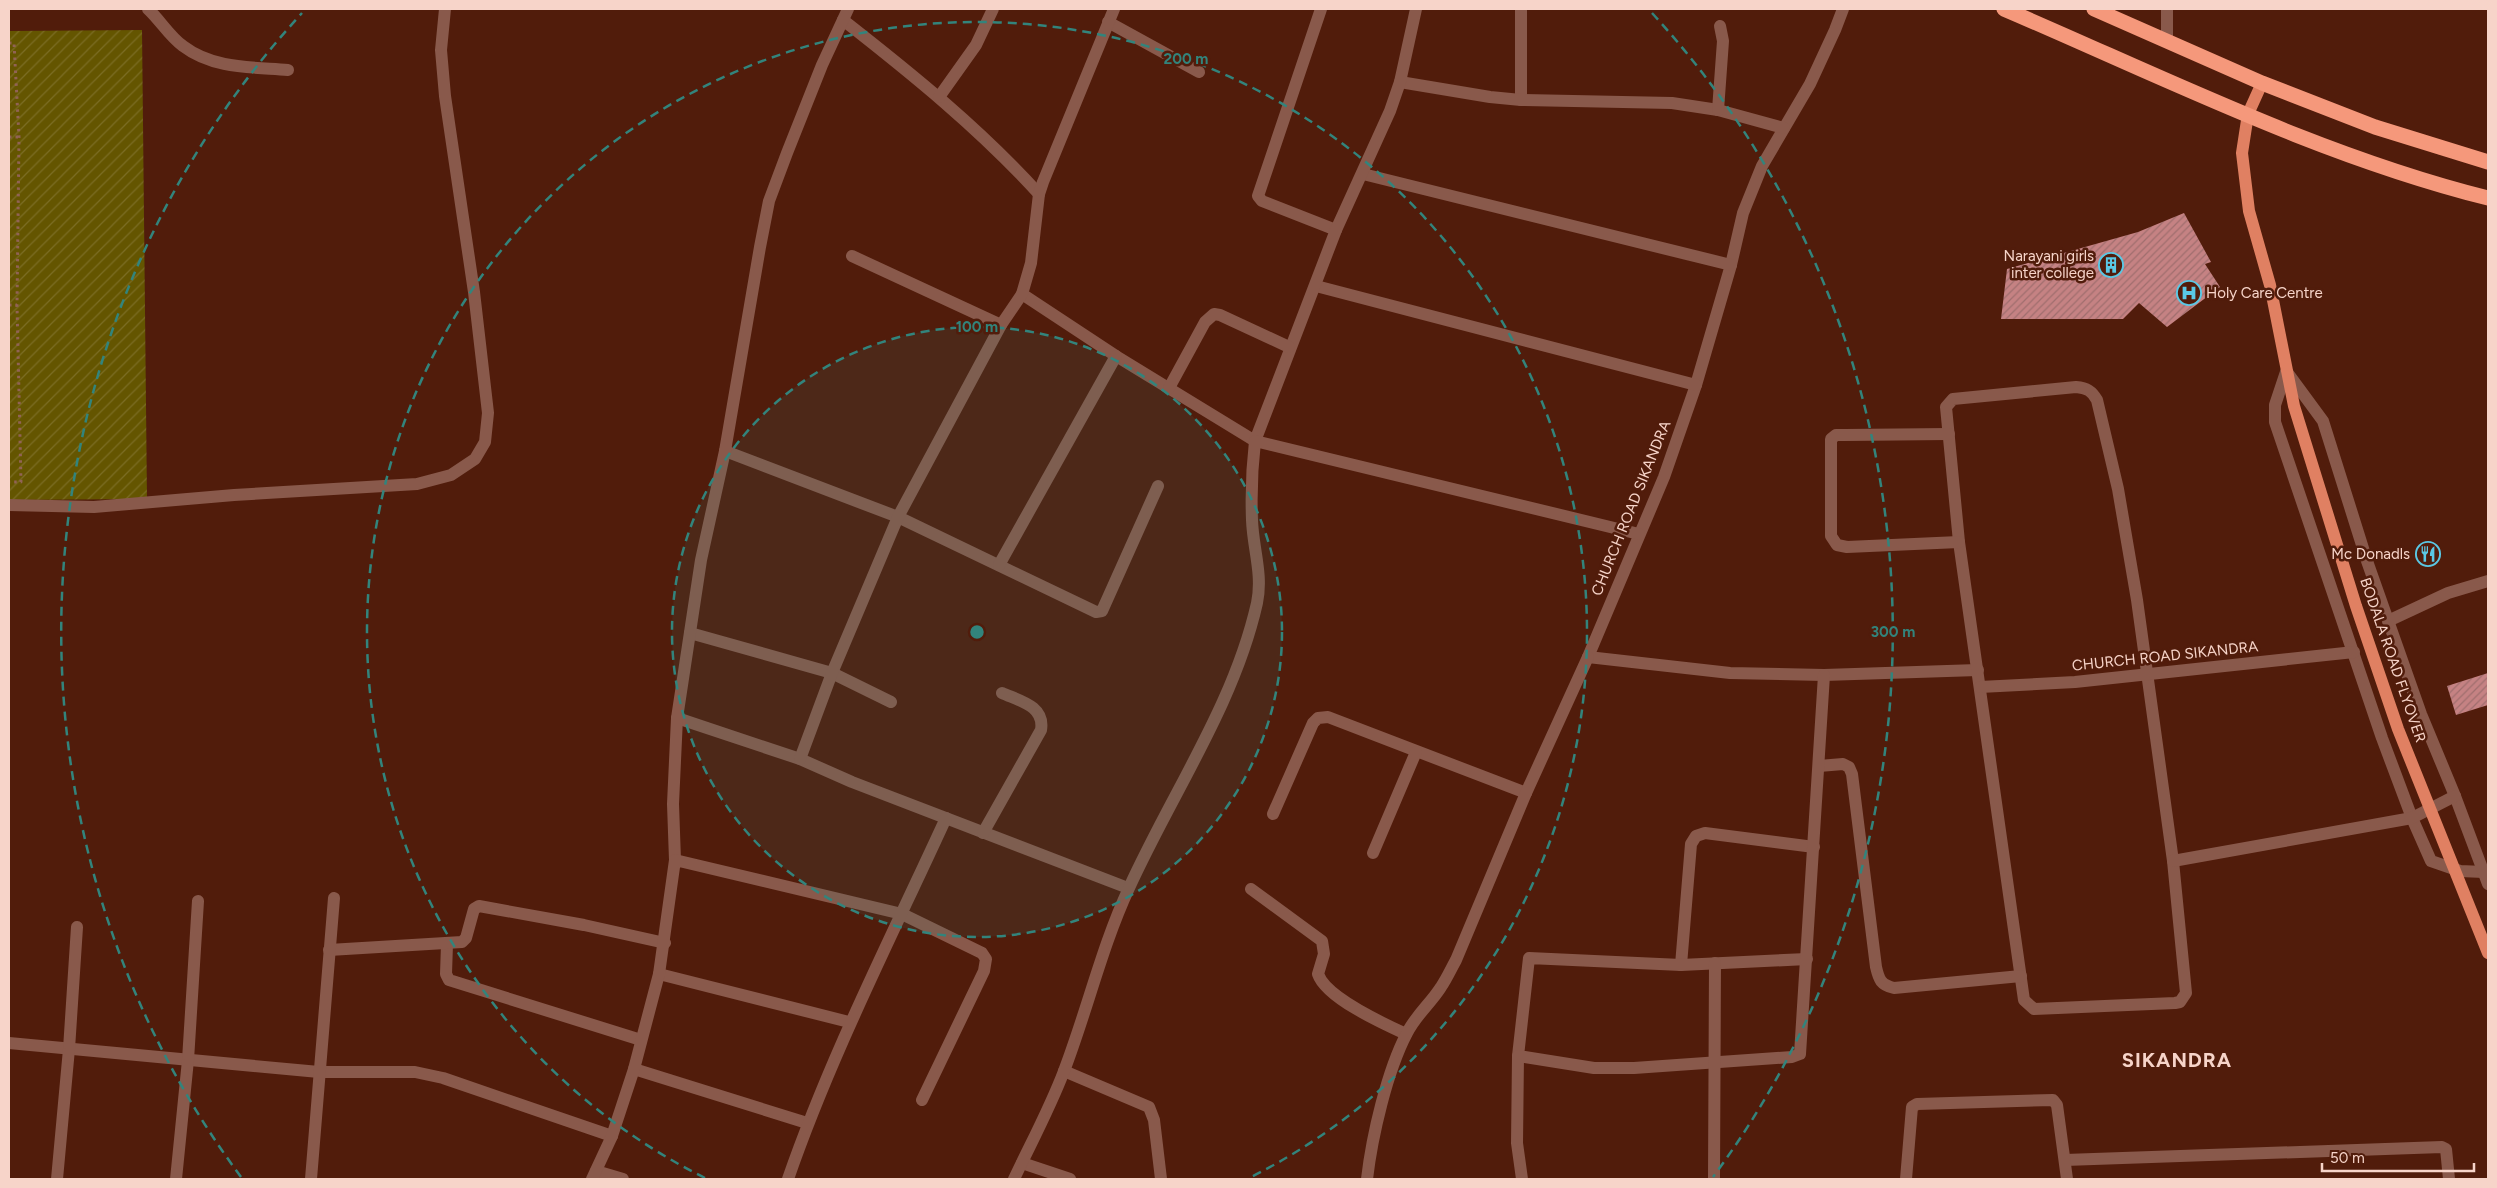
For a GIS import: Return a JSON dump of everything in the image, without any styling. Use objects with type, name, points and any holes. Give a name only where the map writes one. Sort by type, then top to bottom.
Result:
[{"type":"highway","points":[[2004,9],[2304,139],[2373,164],[2488,198]]},
{"type":"highway","points":[[2094,9],[2262,83],[2375,127],[2488,162]]},
{"type":"main road","name":"BODALA ROAD FLYOVER","points":[[2262,83],[2248,114],[2242,153],[2249,211],[2270,285],[2294,406],[2356,606],[2398,729],[2488,953]]},
{"type":"street","points":[[148,9],[182,46],[205,60],[225,65],[288,70]]},
{"type":"street","points":[[9,505],[94,508],[234,495],[417,484],[451,475],[475,459],[485,442],[488,413],[474,292],[445,96],[441,50],[445,9]]},
{"type":"street","points":[[939,97],[976,45],[993,9]]},
{"type":"street","points":[[800,759],[832,673],[898,518],[1000,326],[1022,294],[1031,263],[1039,194],[1114,9]]},
{"type":"street","points":[[1321,9],[1258,196],[1262,201],[1336,230]]},
{"type":"street","points":[[1014,1179],[1042,1124],[1064,1071],[1128,888],[1205,739],[1237,665],[1257,602],[1260,579],[1252,512],[1255,441],[1289,347],[1316,286],[1336,230],[1390,111],[1400,82],[1416,9]]},
{"type":"street","points":[[1520,9],[1521,100]]},
{"type":"street","name":"CHURCH ROAD SIKANDRA","points":[[1367,1179],[1371,1152],[1390,1081],[1406,1034],[1417,1016],[1442,986],[1456,960],[1526,793],[1588,657],[1664,477],[1696,384],[1731,265],[1743,213],[1762,166],[1810,84],[1843,9]]},
{"type":"street","points":[[2167,9],[2167,41]]},
{"type":"street","points":[[624,1179],[594,1175],[612,1136],[634,1069],[665,944],[675,860],[673,804],[678,718],[701,560],[725,451],[769,201],[822,65],[845,14],[1009,161],[1039,194]]},
{"type":"street","points":[[1108,22],[1199,72]]},
{"type":"street","points":[[1718,110],[1723,41],[1720,26]]},
{"type":"street","points":[[1400,82],[1490,97],[1521,100],[1672,103],[1718,110],[1784,128]]},
{"type":"street","points":[[1363,174],[1731,265]]},
{"type":"street","points":[[852,256],[1000,326]]},
{"type":"street","points":[[1316,286],[1696,384]]},
{"type":"street","points":[[1022,294],[1116,356],[1255,441],[1639,534]]},
{"type":"street","points":[[1168,388],[1205,322],[1214,314],[1220,315],[1289,347]]},
{"type":"street","points":[[1000,565],[1116,356]]},
{"type":"street","points":[[2286,372],[2322,421],[2421,714],[2456,796],[2488,884]]},
{"type":"street","points":[[2286,372],[2275,405],[2275,422],[2412,818],[2431,861],[2460,871],[2484,872]]},
{"type":"street","points":[[2076,387],[2086,388],[2093,394],[2118,489],[2147,674],[2173,861],[2186,993],[2180,1002],[2034,1009],[2024,1000],[1959,542],[1946,407],[1953,399],[2076,387]]},
{"type":"street","points":[[1949,434],[1836,435],[1831,440],[1832,536],[1837,545],[1848,547],[1959,542]]},
{"type":"street","points":[[725,451],[898,518],[1096,612],[1102,611],[1158,486]]},
{"type":"street","points":[[2388,620],[2448,593],[2488,581]]},
{"type":"street","points":[[690,633],[832,673],[891,702]]},
{"type":"street","name":"CHURCH ROAD SIKANDRA","points":[[1980,687],[2075,682],[2354,652]]},
{"type":"street","points":[[1588,657],[1730,673],[1824,675],[1978,670]]},
{"type":"street","points":[[1518,1056],[1594,1068],[1792,1058],[1800,1054],[1824,675]]},
{"type":"street","points":[[983,833],[1041,730],[1043,720],[1039,712],[1002,692]]},
{"type":"street","points":[[1273,814],[1313,723],[1318,718],[1328,717],[1526,793]]},
{"type":"street","points":[[678,718],[800,759],[852,782],[1128,888]]},
{"type":"street","points":[[1373,853],[1416,752]]},
{"type":"street","points":[[1819,766],[1843,764],[1849,767],[1852,774],[1876,967],[1879,978],[1884,985],[1894,988],[2021,976]]},
{"type":"street","points":[[2173,861],[2412,818],[2456,796]]},
{"type":"street","points":[[788,1179],[807,1123],[849,1022],[946,818]]},
{"type":"street","points":[[1681,965],[1691,844],[1696,836],[1705,833],[1814,847]]},
{"type":"street","points":[[675,860],[902,914],[982,953],[986,959],[984,971],[922,1100]]},
{"type":"street","points":[[1251,889],[1322,941],[1324,954],[1318,974],[1328,987],[1346,1002],[1368,1016],[1406,1034]]},
{"type":"street","points":[[311,1179],[334,898]]},
{"type":"street","points":[[176,1179],[188,1060],[198,901]]},
{"type":"street","points":[[329,950],[448,944],[464,941],[474,910],[479,906],[584,925],[665,944]]},
{"type":"street","points":[[57,1179],[69,1048],[77,927]]},
{"type":"street","points":[[448,944],[446,974],[449,980],[641,1040]]},
{"type":"street","points":[[1522,1179],[1517,1143],[1518,1056],[1529,958],[1681,965],[1807,959]]},
{"type":"street","points":[[1714,1179],[1713,1063],[1715,963]]},
{"type":"street","points":[[659,974],[849,1022]]},
{"type":"street","points":[[9,1043],[319,1072],[415,1072],[443,1078],[612,1136]]},
{"type":"street","points":[[634,1069],[807,1123]]},
{"type":"street","points":[[1064,1071],[1149,1107],[1154,1120],[1161,1179]]},
{"type":"street","points":[[1906,1179],[1910,1112],[1912,1107],[1917,1104],[2053,1100],[2058,1104],[2067,1179]]},
{"type":"street","points":[[2065,1160],[2442,1147],[2446,1149],[2449,1179]]},
{"type":"street","points":[[1022,1163],[1070,1179]]},
{"type":"path","points":[[9,43],[14,43],[19,136],[17,305],[20,482],[9,482]]},
{"type":"path","points":[[9,137],[19,136]]},
{"type":"path","points":[[9,305],[17,305]]},
{"type":"shaded area","points":[[142,30],[147,499],[9,500],[9,31]]},
{"type":"building","name":"Narayani girls inter college","points":[[2184,213],[2211,262],[2205,264],[2220,287],[2167,327],[2139,303],[2123,319],[2001,319],[2007,269],[2138,232]]},
{"type":"building","points":[[2488,673],[2488,705],[2456,715],[2447,686]]},
{"type":"place","name":"Narayani girls inter college","points":[[2111,265]]},
{"type":"place","name":"Holy Care Centre","points":[[2189,293]]},
{"type":"place","name":"Mc Donadls","points":[[2428,554]]},
{"type":"district","name":"SIKANDRA","points":[[2177,1060]]}]
